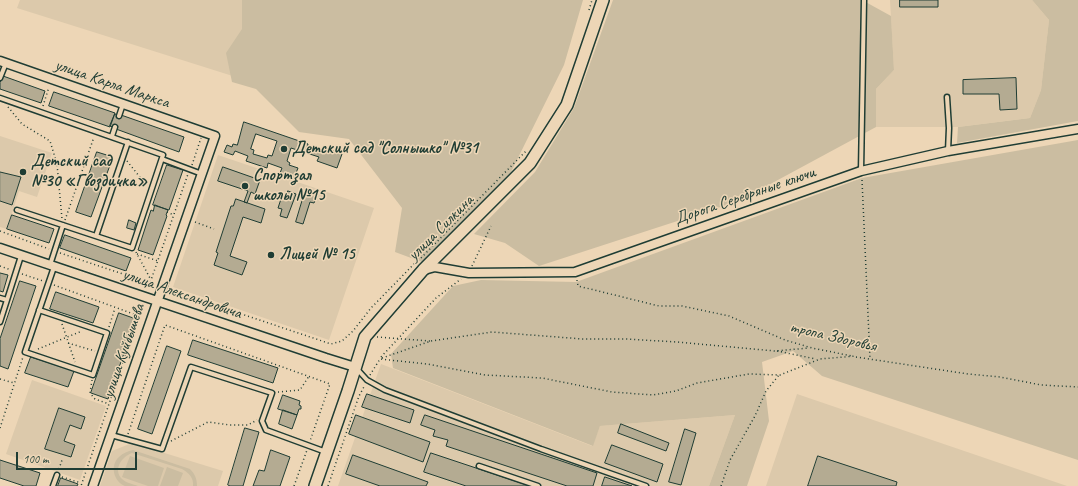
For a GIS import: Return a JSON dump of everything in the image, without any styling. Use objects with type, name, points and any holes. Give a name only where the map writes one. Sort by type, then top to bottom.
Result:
[{"type":"main road","name":"улица Силкина","points":[[315,486],[365,337],[419,267],[530,163],[567,105],[603,0]]},
{"type":"street","name":"улица Карла Маркса","points":[[3,62],[215,136]]},
{"type":"street","name":"Дорога Серебряные ключи","points":[[419,267],[435,267],[469,273],[574,272],[861,171],[948,152],[1078,129]]},
{"type":"street","name":"улица Куйбышева","points":[[93,486],[215,136]]},
{"type":"street","name":"улица Александровича","points":[[0,248],[157,302],[355,367]]},
{"type":"lane","points":[[861,171],[864,0]]},
{"type":"lane","points":[[0,78],[3,62]]},
{"type":"lane","points":[[947,97],[949,128],[948,152]]},
{"type":"lane","points":[[0,98],[163,155],[132,248],[17,210]]},
{"type":"lane","points":[[119,116],[123,104]]},
{"type":"lane","points":[[112,136],[115,128]]},
{"type":"lane","points":[[96,236],[128,142]]},
{"type":"lane","points":[[162,159],[202,174]]},
{"type":"lane","points":[[39,310],[107,333],[93,375],[27,352],[39,310],[48,283],[55,251],[63,225]]},
{"type":"lane","points":[[0,322],[21,256]]},
{"type":"lane","points":[[0,298],[7,300]]},
{"type":"lane","points":[[111,435],[162,449],[191,367],[272,393],[262,421],[266,430],[327,452]]},
{"type":"lane","points":[[355,367],[367,380],[385,390],[541,449],[646,486]]},
{"type":"lane","points":[[479,466],[538,486]]},
{"type":"lane","points":[[53,486],[57,475]]},
{"type":"path","points":[[587,14],[592,0]]},
{"type":"path","points":[[41,112],[50,85]]},
{"type":"path","points":[[0,98],[22,124],[50,141],[57,164],[61,217],[64,222],[96,131]]},
{"type":"path","points":[[420,258],[530,146]]},
{"type":"path","points":[[123,156],[151,192]]},
{"type":"path","points":[[861,171],[870,359]]},
{"type":"path","points":[[167,212],[174,215]]},
{"type":"path","points":[[195,222],[214,229]]},
{"type":"path","points":[[328,486],[360,396],[367,380],[380,359],[436,298],[469,273],[491,226]]},
{"type":"path","points":[[0,231],[55,251],[151,282],[132,248]]},
{"type":"path","points":[[136,253],[158,261]]},
{"type":"path","points":[[0,266],[139,316],[82,485],[57,475],[62,460]]},
{"type":"path","points":[[176,292],[331,344],[342,341],[353,331],[371,308],[419,267]]},
{"type":"path","name":"тропа Здоровья","points":[[574,272],[578,286],[659,306],[682,306],[730,316],[785,340],[812,348],[870,359],[968,374],[1000,377],[1041,385],[1078,387]]},
{"type":"path","points":[[107,333],[115,307]]},
{"type":"path","points":[[59,317],[78,370]]},
{"type":"path","points":[[126,439],[165,325],[330,384],[294,486]]},
{"type":"path","points":[[0,428],[14,383],[27,352],[90,327]]},
{"type":"path","points":[[353,331],[365,337],[431,341]]},
{"type":"path","points":[[380,359],[431,341],[492,332],[583,339],[627,339],[677,342],[775,351],[818,359],[856,356]]},
{"type":"path","points":[[68,342],[100,353]]},
{"type":"path","points":[[775,351],[812,348]]},
{"type":"path","points":[[380,359],[428,364],[485,375],[542,378],[612,392],[653,395],[676,391],[697,383],[749,374],[780,375],[818,359]]},
{"type":"path","points":[[93,375],[90,393],[95,399],[109,404]]},
{"type":"path","points":[[721,486],[730,460],[755,416],[766,391],[780,375]]},
{"type":"path","points":[[272,393],[300,390],[309,376]]},
{"type":"path","points":[[0,379],[14,383]]},
{"type":"path","points":[[163,445],[208,422],[230,425],[248,425],[264,416]]},
{"type":"shaded area","points":[[20,0],[581,0],[496,159],[17,8]]},
{"type":"shaded area","points":[[242,0],[583,0],[564,65],[511,172],[422,262],[395,252],[402,208],[349,139],[299,132],[256,89],[232,82],[226,53],[242,29]]},
{"type":"shaded area","points":[[613,0],[862,0],[891,16],[894,70],[876,89],[876,127],[739,201],[539,266],[505,243],[474,234],[535,172],[574,108]]},
{"type":"shaded area","points":[[890,0],[1032,0],[1049,20],[1041,90],[1030,118],[958,127],[876,127],[876,89],[894,70]]},
{"type":"shaded area","points":[[1032,0],[1078,0],[1078,121],[957,143],[958,127],[1030,118],[1041,90],[1049,20]]},
{"type":"shaded area","name":"Детский сад №30 «Гвоздичка»","points":[[0,136],[52,153],[37,197],[19,191],[7,229],[0,227]]},
{"type":"shaded area","points":[[1078,140],[1078,460],[822,376],[793,351],[762,362],[769,421],[747,486],[709,486],[735,415],[600,426],[593,446],[393,368],[391,354],[453,286],[481,280],[576,282],[862,178]]},
{"type":"shaded area","name":"Лицей № 15","points":[[218,155],[374,208],[329,340],[173,287]]},
{"type":"shaded area","points":[[381,364],[592,446],[600,426],[735,415],[709,486],[338,486]]},
{"type":"shaded area","points":[[32,380],[106,406],[80,480],[6,454]]},
{"type":"shaded area","points":[[797,394],[1067,486],[766,486]]},
{"type":"shaded area","points":[[132,443],[223,471],[218,486],[100,486],[112,451]]},
{"type":"shaded area","points":[[133,450],[190,469],[197,481],[197,486],[193,486],[193,481],[190,476],[182,469],[132,453],[125,457],[122,461],[118,468],[118,472],[122,479],[138,486],[125,486],[121,484],[115,477],[114,464],[116,460],[126,452]]},
{"type":"shaded area","points":[[130,456],[164,468],[158,486],[148,486],[122,477]]},
{"type":"shaded area","points":[[167,467],[183,473],[178,486],[160,486]]},
{"type":"building","points":[[900,0],[938,0],[938,7],[900,7]]},
{"type":"building","points":[[3,76],[45,91],[41,103],[0,89],[0,83]]},
{"type":"building","points":[[1016,78],[1017,109],[1000,110],[999,94],[963,94],[963,80]]},
{"type":"building","points":[[54,92],[115,113],[110,127],[49,106]]},
{"type":"building","points":[[115,114],[184,137],[179,152],[110,126]]},
{"type":"building","points":[[244,122],[308,144],[307,148],[321,152],[323,147],[342,154],[337,168],[317,161],[319,157],[291,148],[287,161],[290,163],[289,165],[298,168],[294,178],[280,173],[282,168],[268,163],[267,168],[246,161],[248,156],[235,151],[233,155],[224,152],[227,145],[232,147],[233,144],[237,145]],"holes":[[[256,134],[277,141],[272,156],[268,155],[267,158],[253,154],[254,150],[251,149]]]},
{"type":"building","points":[[97,152],[113,157],[91,217],[76,212]]},
{"type":"building","points":[[167,165],[183,170],[169,210],[153,205]]},
{"type":"building","name":"Спортзал школы №15","points":[[223,167],[260,180],[255,194],[251,192],[247,203],[244,202],[248,191],[218,181]]},
{"type":"building","points":[[0,172],[21,177],[12,205],[0,201]]},
{"type":"building","points":[[288,191],[296,194],[287,218],[280,216],[282,209],[278,208],[282,196],[286,198]]},
{"type":"building","points":[[305,192],[317,196],[314,203],[310,202],[303,224],[296,222]]},
{"type":"building","points":[[236,199],[265,209],[261,223],[243,217],[230,256],[247,262],[242,275],[214,265],[218,253],[216,252],[231,206],[233,206]]},
{"type":"building","points":[[155,205],[168,210],[153,255],[138,250],[151,210],[153,211]]},
{"type":"building","points":[[12,215],[54,229],[49,243],[7,229]]},
{"type":"building","points":[[129,220],[136,223],[134,230],[127,228]]},
{"type":"building","points":[[65,235],[131,258],[126,271],[60,248]]},
{"type":"building","points":[[0,273],[8,275],[3,292],[0,291]]},
{"type":"building","points":[[20,281],[36,286],[8,369],[0,366],[0,339]]},
{"type":"building","points":[[56,292],[99,307],[93,323],[50,309]]},
{"type":"building","points":[[119,313],[136,319],[108,399],[91,393]]},
{"type":"building","points":[[193,340],[278,368],[273,383],[188,355]]},
{"type":"building","points":[[167,346],[181,351],[152,434],[138,429]]},
{"type":"building","points":[[31,357],[74,371],[68,387],[25,373]]},
{"type":"building","points":[[367,394],[414,410],[410,423],[362,407]]},
{"type":"building","points":[[283,395],[300,401],[299,405],[301,406],[301,409],[299,409],[297,415],[278,409]]},
{"type":"building","points":[[59,408],[85,417],[81,429],[70,425],[64,441],[75,445],[71,457],[45,449]]},
{"type":"building","points":[[283,410],[297,415],[292,429],[279,424]]},
{"type":"building","points":[[356,415],[430,442],[423,462],[349,434]]},
{"type":"building","points":[[425,415],[597,473],[593,486],[567,486],[446,446],[448,440],[433,436],[435,430],[421,425]]},
{"type":"building","points":[[621,424],[669,443],[666,451],[618,433]]},
{"type":"building","points":[[245,428],[259,432],[243,486],[230,486],[228,485]]},
{"type":"building","points":[[685,429],[696,433],[681,485],[669,482]]},
{"type":"building","points":[[612,445],[663,464],[657,482],[605,463]]},
{"type":"building","points":[[271,450],[290,457],[280,486],[253,486],[259,470],[264,471]]},
{"type":"building","points":[[431,453],[530,486],[466,486],[424,472]]},
{"type":"building","points":[[353,455],[428,482],[426,486],[380,486],[346,474]]},
{"type":"building","points":[[818,456],[897,482],[896,486],[808,486]]},
{"type":"building","points":[[0,460],[40,473],[36,486],[24,486],[0,478]]},
{"type":"building","points":[[605,477],[632,486],[602,486]]},
{"type":"building","points":[[61,478],[78,484],[77,486],[58,486]]},
{"type":"place","name":"Детский сад \"Солнышко\" №31","points":[[284,149]]},
{"type":"place","name":"Детский сад №30 «Гвоздичка»","points":[[23,172]]},
{"type":"place","name":"Спортзал школы №15","points":[[245,186]]},
{"type":"place","name":"Лицей № 15","points":[[271,255]]}]
